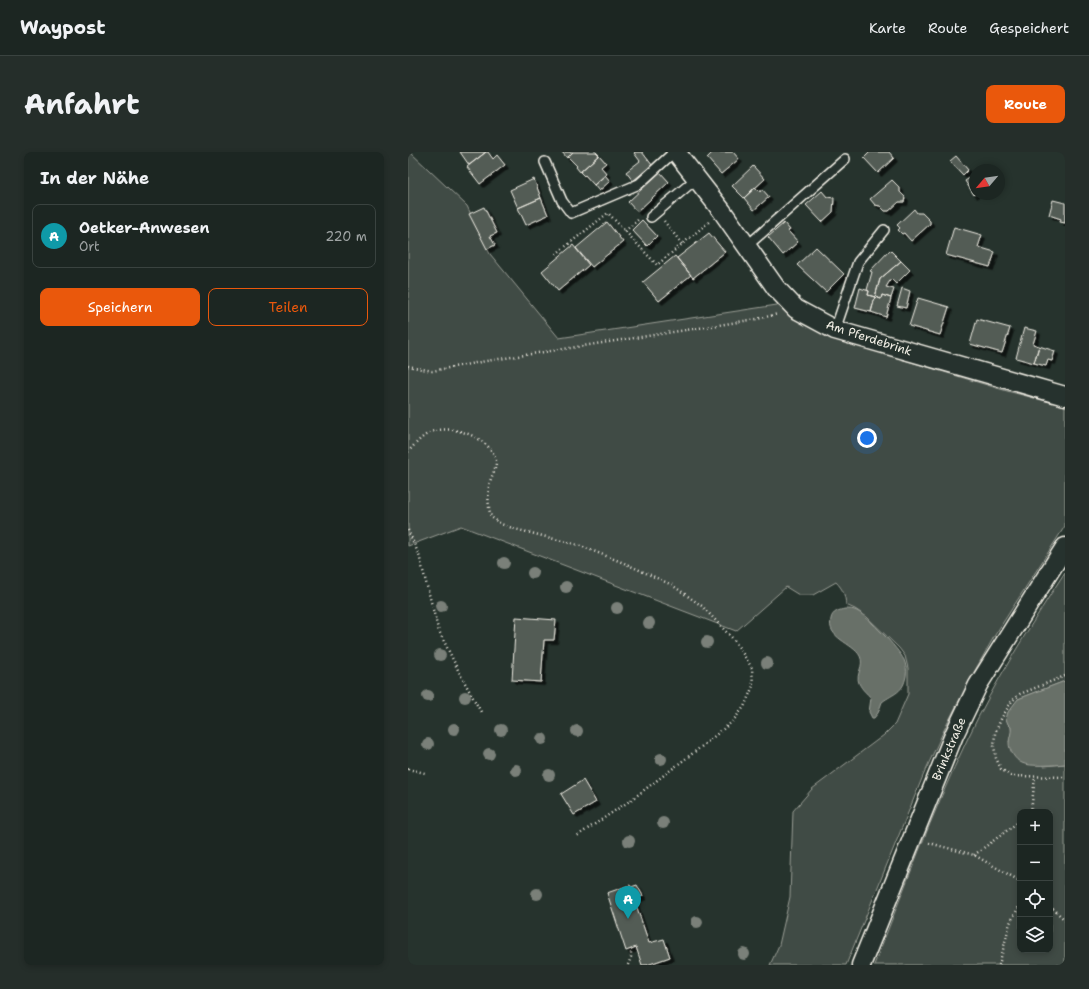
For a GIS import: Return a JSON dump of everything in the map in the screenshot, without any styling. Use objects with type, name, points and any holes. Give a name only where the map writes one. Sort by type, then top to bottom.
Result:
[{"type":"street","name":"Am Pferdebrink","points":[[677,153],[722,211],[776,288],[796,309],[835,330],[1065,396]]},
{"type":"street","name":"Brinkstraße","points":[[861,965],[954,735],[978,685],[1065,547]]},
{"type":"lane","points":[[545,162],[562,201],[571,213],[639,184],[677,153]]},
{"type":"lane","points":[[747,246],[846,159]]},
{"type":"lane","points":[[654,215],[697,178]]},
{"type":"lane","points":[[835,330],[858,262],[884,230]]},
{"type":"path","points":[[556,254],[608,213],[657,265],[722,211]]},
{"type":"path","points":[[625,231],[641,218],[654,215],[682,244]]},
{"type":"path","points":[[408,366],[432,371],[486,361],[757,320],[796,309]]},
{"type":"path","points":[[408,452],[421,439],[434,431],[449,429],[466,432],[479,440],[490,449],[496,458],[495,468],[489,484],[488,505],[491,517],[502,524],[515,529],[578,545],[624,562],[672,585],[702,606],[734,640],[752,668],[753,686],[744,707],[732,722],[631,800],[577,836]]},
{"type":"path","points":[[408,530],[419,555],[438,629],[463,681],[481,712]]},
{"type":"path","points":[[1065,676],[1020,694],[1012,701],[995,732],[994,746],[996,758],[1001,768],[1012,776],[1065,777]]},
{"type":"path","points":[[408,769],[425,773]]},
{"type":"path","points":[[1031,809],[1034,777]]},
{"type":"path","points":[[974,855],[1017,823]]},
{"type":"path","points":[[928,843],[974,855],[1017,879]]},
{"type":"path","points":[[1053,909],[1065,920]]},
{"type":"path","points":[[999,965],[1010,923],[1017,910]]},
{"type":"path","points":[[628,965],[632,957],[631,949]]},
{"type":"shaded area","points":[[408,152],[410,152],[467,206],[490,254],[559,338],[777,305],[815,330],[838,340],[1007,391],[1065,406],[1065,526],[995,635],[944,730],[923,776],[846,965],[770,965],[779,945],[790,897],[793,811],[812,789],[884,735],[895,724],[908,694],[908,668],[905,656],[899,648],[867,617],[846,605],[843,592],[836,582],[813,595],[799,595],[786,587],[736,631],[461,526],[408,546]]},
{"type":"shaded area","points":[[1065,572],[1065,681],[1018,699],[1008,724],[1011,727],[1012,732],[1009,742],[1044,766],[1065,764],[1065,965],[874,965],[930,823],[954,768],[978,718],[1026,633]]},
{"type":"shaded area","points":[[845,609],[857,611],[869,620],[896,648],[904,660],[906,674],[903,686],[882,702],[878,713],[874,718],[872,718],[869,712],[871,698],[862,688],[858,680],[861,663],[860,656],[857,651],[836,636],[832,631],[831,619],[834,613]]},
{"type":"shaded area","points":[[1065,681],[1065,764],[1036,765],[1019,762],[1010,749],[1009,743],[1011,727],[1006,719],[1008,712],[1018,699]]},
{"type":"building","points":[[460,152],[486,152],[469,165]]},
{"type":"building","points":[[488,152],[493,159],[497,155],[505,165],[480,184],[467,167]]},
{"type":"building","points":[[562,152],[573,152],[567,158]]},
{"type":"building","points":[[573,152],[596,152],[599,155],[580,172],[576,167],[577,166],[568,157]]},
{"type":"building","points":[[642,152],[652,165],[633,181],[626,172],[640,161],[634,153]]},
{"type":"building","points":[[713,152],[733,152],[739,159],[721,174],[707,158]]},
{"type":"building","points":[[870,152],[889,152],[894,158],[878,173],[864,158]]},
{"type":"building","points":[[599,155],[606,163],[601,167],[607,174],[594,185],[585,175],[584,176],[580,172]]},
{"type":"building","points":[[956,156],[968,170],[963,175],[950,161]]},
{"type":"building","points":[[753,166],[765,179],[744,198],[732,186]]},
{"type":"building","points":[[660,172],[669,182],[637,212],[628,202]]},
{"type":"building","points":[[605,175],[610,181],[599,191],[594,185]]},
{"type":"building","points":[[969,178],[969,187],[965,181]]},
{"type":"building","points":[[534,179],[541,198],[518,208],[510,190]]},
{"type":"building","points":[[892,180],[900,188],[900,192],[905,197],[904,202],[899,202],[889,211],[885,211],[880,206],[875,205],[870,199]]},
{"type":"building","points":[[755,187],[760,192],[762,189],[769,197],[754,210],[744,198]]},
{"type":"building","points":[[822,191],[827,197],[834,198],[833,212],[822,222],[806,205]]},
{"type":"building","points":[[541,198],[548,215],[526,225],[518,208]]},
{"type":"building","points":[[1053,200],[1065,203],[1065,223],[1060,222],[1061,219],[1049,215]]},
{"type":"building","points":[[484,207],[497,233],[490,236],[495,245],[487,249],[469,214]]},
{"type":"building","points":[[914,209],[917,213],[922,213],[930,221],[930,224],[911,241],[904,233],[902,234],[898,230],[900,228],[897,225]]},
{"type":"building","points":[[642,220],[657,236],[647,246],[632,230]]},
{"type":"building","points":[[607,222],[623,242],[592,267],[576,248]]},
{"type":"building","points":[[784,223],[790,230],[788,231],[798,242],[783,255],[768,237]]},
{"type":"building","points":[[954,227],[982,235],[978,247],[995,252],[990,267],[946,255]]},
{"type":"building","points":[[709,233],[725,252],[693,278],[677,258]]},
{"type":"building","points":[[573,245],[589,265],[558,291],[542,271]]},
{"type":"building","points":[[816,247],[844,274],[826,292],[797,265]]},
{"type":"building","points":[[890,250],[901,261],[880,279],[875,297],[868,295],[869,291],[867,290],[872,272],[870,271]]},
{"type":"building","points":[[675,256],[691,275],[659,301],[643,282]]},
{"type":"building","points":[[901,261],[910,270],[896,284],[891,279],[886,287],[894,289],[891,298],[882,295],[881,299],[875,297],[880,279]]},
{"type":"building","points":[[860,288],[869,291],[868,295],[875,297],[871,312],[855,308]]},
{"type":"building","points":[[902,288],[910,291],[906,308],[897,306]]},
{"type":"building","points":[[882,295],[891,298],[886,317],[871,312],[875,297],[881,299]]},
{"type":"building","points":[[918,298],[949,307],[940,335],[909,326]]},
{"type":"building","points":[[977,319],[1010,328],[1002,353],[970,344]]},
{"type":"building","points":[[1024,328],[1037,331],[1033,344],[1039,346],[1034,363],[1016,358]]},
{"type":"building","points":[[1039,346],[1055,351],[1052,361],[1048,360],[1046,366],[1034,363]]},
{"type":"building","points":[[516,617],[556,620],[554,640],[544,640],[541,682],[512,680]]},
{"type":"building","points":[[583,780],[596,802],[574,815],[561,794]]},
{"type":"building","points":[[630,885],[631,887],[637,885],[643,896],[634,899],[649,943],[664,939],[670,957],[647,965],[642,965],[636,947],[626,951],[607,893]]},
{"type":"place","name":"Oetker-Anwesen","points":[[628,919]]}]
